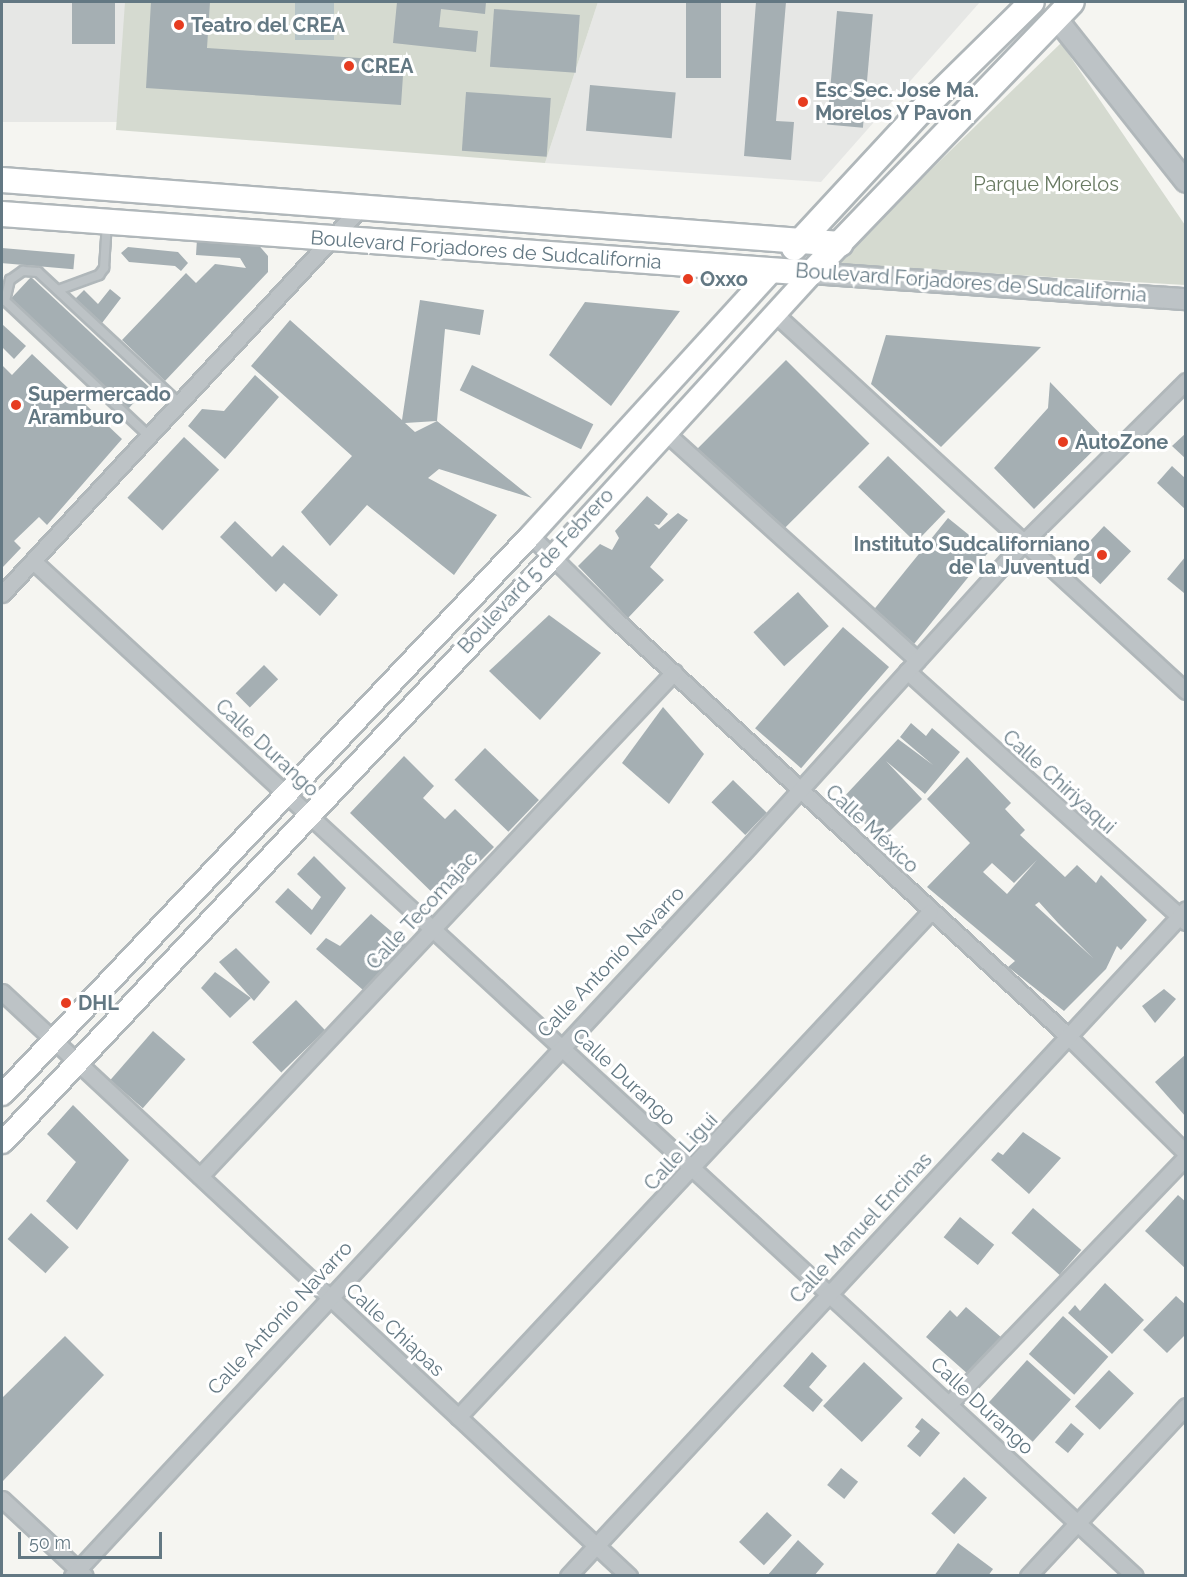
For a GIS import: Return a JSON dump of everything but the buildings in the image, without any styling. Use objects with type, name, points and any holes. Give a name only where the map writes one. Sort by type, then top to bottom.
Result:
[{"type":"main road","name":"Boulevard 5 de Febrero","points":[[2,1094],[51,1038],[530,535],[919,113],[1032,2]]},
{"type":"main road","name":"Boulevard 5 de Febrero","points":[[2,1142],[75,1061],[552,557],[1057,7]]},
{"type":"main road","name":"Boulevard Forjadores de Sudcalifornia","points":[[2,180],[841,244]]},
{"type":"main road","name":"Boulevard Forjadores de Sudcalifornia","points":[[2,214],[331,240],[811,273]]},
{"type":"street","points":[[1057,7],[1185,182]]},
{"type":"street","points":[[2,594],[361,207]]},
{"type":"street","name":"Boulevard Forjadores de Sudcalifornia","points":[[811,273],[1185,298]]},
{"type":"street","points":[[774,313],[1025,541],[1185,691]]},
{"type":"street","name":"Calle Antonio Navarro","points":[[78,1573],[329,1296],[799,789],[1025,541],[1185,381]]},
{"type":"street","name":"Calle Chiriyaqui","points":[[665,432],[912,666],[1183,916]]},
{"type":"street","name":"Calle México","points":[[530,535],[930,912],[1068,1036],[1185,1153]]},
{"type":"street","name":"Calle Durango","points":[[33,561],[1135,1575]]},
{"type":"street","name":"Calle Tecomajac","points":[[200,1176],[674,672]]},
{"type":"street","name":"Calle Ligui","points":[[458,1416],[694,1170],[930,912]]},
{"type":"street","name":"Calle Manuel Encinas","points":[[568,1575],[1068,1036],[1183,916]]},
{"type":"street","name":"Calle Chiapas","points":[[2,992],[629,1575]]},
{"type":"street","points":[[949,1404],[1185,1157]]},
{"type":"street","points":[[1028,1575],[1185,1406]]},
{"type":"street","points":[[2,1499],[78,1573]]},
{"type":"lane","points":[[58,290],[99,275],[104,268],[107,222]]},
{"type":"lane","points":[[149,436],[5,301],[10,280],[23,271],[38,272],[179,403]]},
{"type":"shaded area","points":[[2,2],[125,2],[125,122],[2,122]]},
{"type":"shaded area","points":[[295,2],[334,2],[334,40],[295,40]]},
{"type":"shaded area","points":[[598,2],[980,2],[821,182],[545,163]]},
{"type":"green space","name":"CREA","points":[[125,2],[598,2],[545,163],[116,130]]},
{"type":"green space","name":"Parque Morelos","points":[[1061,43],[1185,225],[1185,285],[834,264]]},
{"type":"place","name":"Teatro del CREA","points":[[179,25]]},
{"type":"place","name":"CREA","points":[[349,66]]},
{"type":"place","name":"Esc Sec. Jose Ma. Morelos Y Pavon","points":[[803,102]]},
{"type":"place","name":"Oxxo","points":[[688,279]]},
{"type":"place","name":"Supermercado Aramburo","points":[[16,405]]},
{"type":"place","name":"AutoZone","points":[[1063,442]]},
{"type":"place","name":"Instituto Sudcaliforniano de la Juventud","points":[[1102,555]]},
{"type":"place","name":"DHL","points":[[66,1003]]}]
